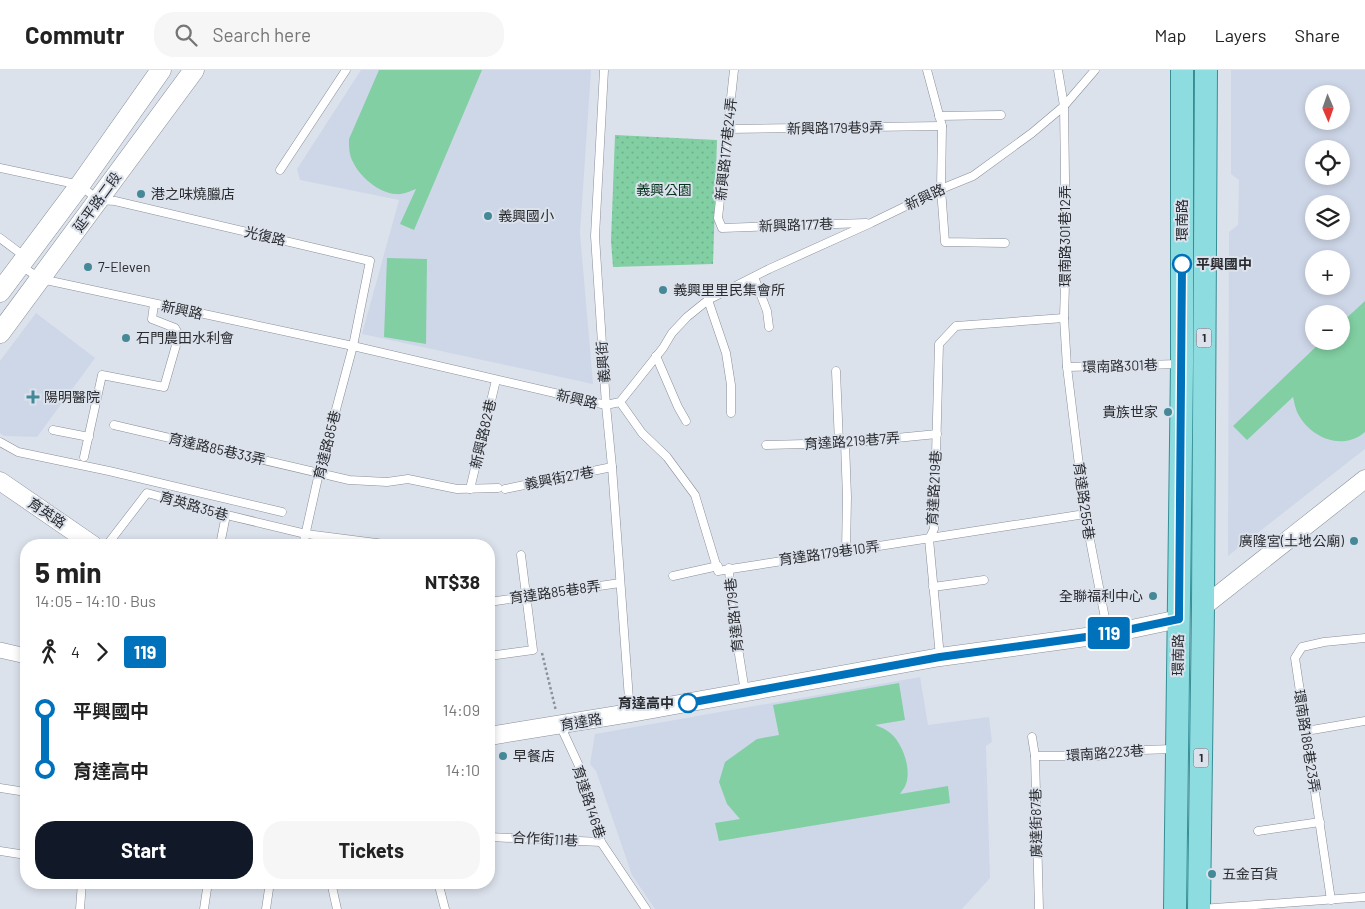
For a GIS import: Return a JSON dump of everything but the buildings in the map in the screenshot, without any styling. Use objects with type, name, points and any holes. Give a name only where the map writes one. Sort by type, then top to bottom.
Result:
[{"type":"main road","name":"延平路二段","points":[[0,292],[80,185],[160,70]]},
{"type":"main road","name":"延平路二段","points":[[0,333],[194,70]]},
{"type":"main road","name":"環南路","points":[[1182,70],[1182,203],[1193,364],[1203,607],[1200,909]]},
{"type":"main road","name":"環南路","points":[[1174,909],[1179,619],[1193,364],[1206,202],[1206,70]]},
{"type":"main road","points":[[1182,203],[1206,202]]},
{"type":"street","points":[[1203,607],[1365,479]]},
{"type":"street","name":"育英路","points":[[0,481],[84,539]]},
{"type":"street","name":"育達路","points":[[495,735],[630,713],[940,657],[1108,634],[1179,619],[1203,607]]},
{"type":"street","points":[[0,650],[20,655]]},
{"type":"lane","points":[[280,170],[346,70]]},
{"type":"lane","name":"義興街","points":[[604,70],[595,236],[630,713]]},
{"type":"lane","name":"新興路177巷24弄","points":[[722,228],[718,218],[734,70]]},
{"type":"lane","points":[[927,70],[942,126],[941,189],[945,242],[1005,243]]},
{"type":"lane","name":"環南路301巷12弄","points":[[1058,70],[1064,106],[1066,250],[1064,318],[1067,367]]},
{"type":"lane","name":"新興路","points":[[0,238],[41,279],[353,346],[606,405],[620,402],[672,333],[687,317],[708,300],[941,189],[974,176],[1032,133],[1064,106],[1095,70]]},
{"type":"lane","points":[[939,116],[1001,115]]},
{"type":"lane","name":"新興路179巷9弄","points":[[728,129],[942,126]]},
{"type":"lane","points":[[0,168],[80,185],[98,200]]},
{"type":"lane","name":"光復路","points":[[98,200],[115,201],[370,260],[353,346]]},
{"type":"lane","name":"新興路177巷","points":[[722,228],[871,223]]},
{"type":"lane","points":[[754,277],[767,311],[769,327]]},
{"type":"lane","points":[[708,300],[726,353],[731,385],[731,414]]},
{"type":"lane","points":[[84,457],[102,375],[164,387],[179,335],[175,328],[152,319],[154,304]]},
{"type":"lane","name":"育達路219巷","points":[[940,657],[929,539],[934,529],[938,344],[956,326],[1064,318]]},
{"type":"lane","name":"育達路85巷","points":[[305,539],[319,474],[353,346]]},
{"type":"lane","points":[[656,356],[686,421]]},
{"type":"lane","name":"環南路301巷","points":[[1067,367],[1193,364]]},
{"type":"lane","name":"育達路255巷","points":[[1067,367],[1085,514],[1108,634]]},
{"type":"lane","points":[[836,371],[847,497],[846,551]]},
{"type":"lane","name":"新興路82巷","points":[[470,489],[496,380]]},
{"type":"lane","name":"育達路179巷","points":[[620,402],[642,433],[667,457],[695,495],[718,570],[729,568],[731,604],[745,692]]},
{"type":"lane","name":"育達路85巷33弄","points":[[114,425],[319,474],[359,481],[387,482],[408,479],[457,490]]},
{"type":"lane","points":[[53,430],[88,437]]},
{"type":"lane","name":"育達路219巷7弄","points":[[766,445],[842,443],[937,434]]},
{"type":"lane","points":[[0,442],[18,452],[109,470],[282,512]]},
{"type":"lane","name":"義興街27巷","points":[[457,490],[502,488],[612,467]]},
{"type":"lane","name":"育英路35巷","points":[[112,539],[147,493],[226,515],[306,534],[345,539]]},
{"type":"lane","name":"育達路179巷10弄","points":[[729,568],[1085,514]]},
{"type":"lane","points":[[221,539],[226,515]]},
{"type":"lane","points":[[495,655],[534,650],[521,555]]},
{"type":"lane","points":[[673,576],[718,566]]},
{"type":"lane","points":[[933,587],[984,580]]},
{"type":"lane","name":"育達路85巷8弄","points":[[495,601],[620,583]]},
{"type":"lane","name":"環南路186巷23弄","points":[[1338,909],[1334,899],[1320,822],[1295,658],[1302,647],[1324,642],[1365,638]]},
{"type":"lane","points":[[1306,731],[1365,721]]},
{"type":"lane","name":"育達路146巷","points":[[560,725],[580,768],[601,842],[646,909]]},
{"type":"lane","name":"廣達街87巷","points":[[1032,737],[1035,756],[1036,908]]},
{"type":"lane","name":"環南路223巷","points":[[1035,756],[1106,756],[1109,751],[1176,749]]},
{"type":"lane","points":[[0,788],[20,791]]},
{"type":"lane","points":[[1258,831],[1320,822]]},
{"type":"lane","name":"合作街11巷","points":[[495,837],[601,842]]},
{"type":"lane","points":[[0,851],[20,854]]},
{"type":"lane","points":[[80,909],[81,889]]},
{"type":"lane","points":[[204,909],[207,889]]},
{"type":"lane","points":[[266,909],[269,889]]},
{"type":"lane","points":[[333,889],[337,909]]},
{"type":"lane","points":[[440,889],[445,909]]},
{"type":"lane","points":[[1200,909],[1365,897]]},
{"type":"lane","points":[[635,909],[640,901]]},
{"type":"path","points":[[534,650],[541,649],[560,725]]},
{"type":"shaded area","name":"義興國小","points":[[361,70],[591,70],[580,233],[593,384],[362,334],[399,200],[300,180],[297,169]]},
{"type":"shaded area","name":"平興國中","points":[[1231,70],[1365,70],[1365,449],[1228,556],[1229,232],[1238,225],[1239,180],[1231,174]]},
{"type":"shaded area","name":"陽明醫院","points":[[36,313],[95,358],[37,437],[4,436],[0,433],[0,361]]},
{"type":"shaded area","name":"育達高中","points":[[920,677],[928,725],[989,717],[992,742],[986,746],[990,878],[962,909],[655,909],[632,875],[596,771],[590,764],[595,734]]},
{"type":"green space","points":[[379,70],[482,70],[414,230],[400,224],[416,189],[399,194],[383,191],[360,173],[350,154],[349,139]]},
{"type":"green space","name":"義興公園","points":[[615,135],[717,140],[713,264],[613,267],[611,241]]},
{"type":"green space","points":[[387,258],[427,259],[426,344],[384,337]]},
{"type":"green space","points":[[1365,301],[1365,432],[1356,438],[1346,441],[1327,439],[1318,435],[1302,421],[1297,412],[1293,397],[1247,440],[1233,426],[1313,350],[1350,350],[1350,315]]},
{"type":"green space","points":[[899,683],[905,720],[875,725],[896,739],[904,754],[908,770],[906,785],[900,794],[948,786],[950,803],[719,841],[715,823],[740,819],[727,804],[719,782],[725,762],[757,739],[779,735],[773,705]]},
{"type":"bus line","name":"119","points":[[688,703],[940,657],[1108,634],[1179,619],[1182,264]]},
{"type":"place","name":"港之味燒臘店","points":[[141,194]]},
{"type":"place","name":"義興國小","points":[[488,216]]},
{"type":"place","name":"平興國中","points":[[1182,264]]},
{"type":"place","name":"7-Eleven","points":[[88,267]]},
{"type":"place","name":"義興里里民集會所","points":[[663,290]]},
{"type":"place","name":"石門農田水利會","points":[[126,338]]},
{"type":"place","name":"陽明醫院","points":[[33,397]]},
{"type":"place","name":"貴族世家","points":[[1168,412]]},
{"type":"place","name":"廣隆宮(土地公廟)","points":[[1354,541]]},
{"type":"place","name":"全聯福利中心","points":[[1153,596]]},
{"type":"place","name":"育達高中","points":[[688,703]]},
{"type":"place","name":"早餐店","points":[[503,756]]},
{"type":"place","name":"五金百貨","points":[[1212,874]]}]
